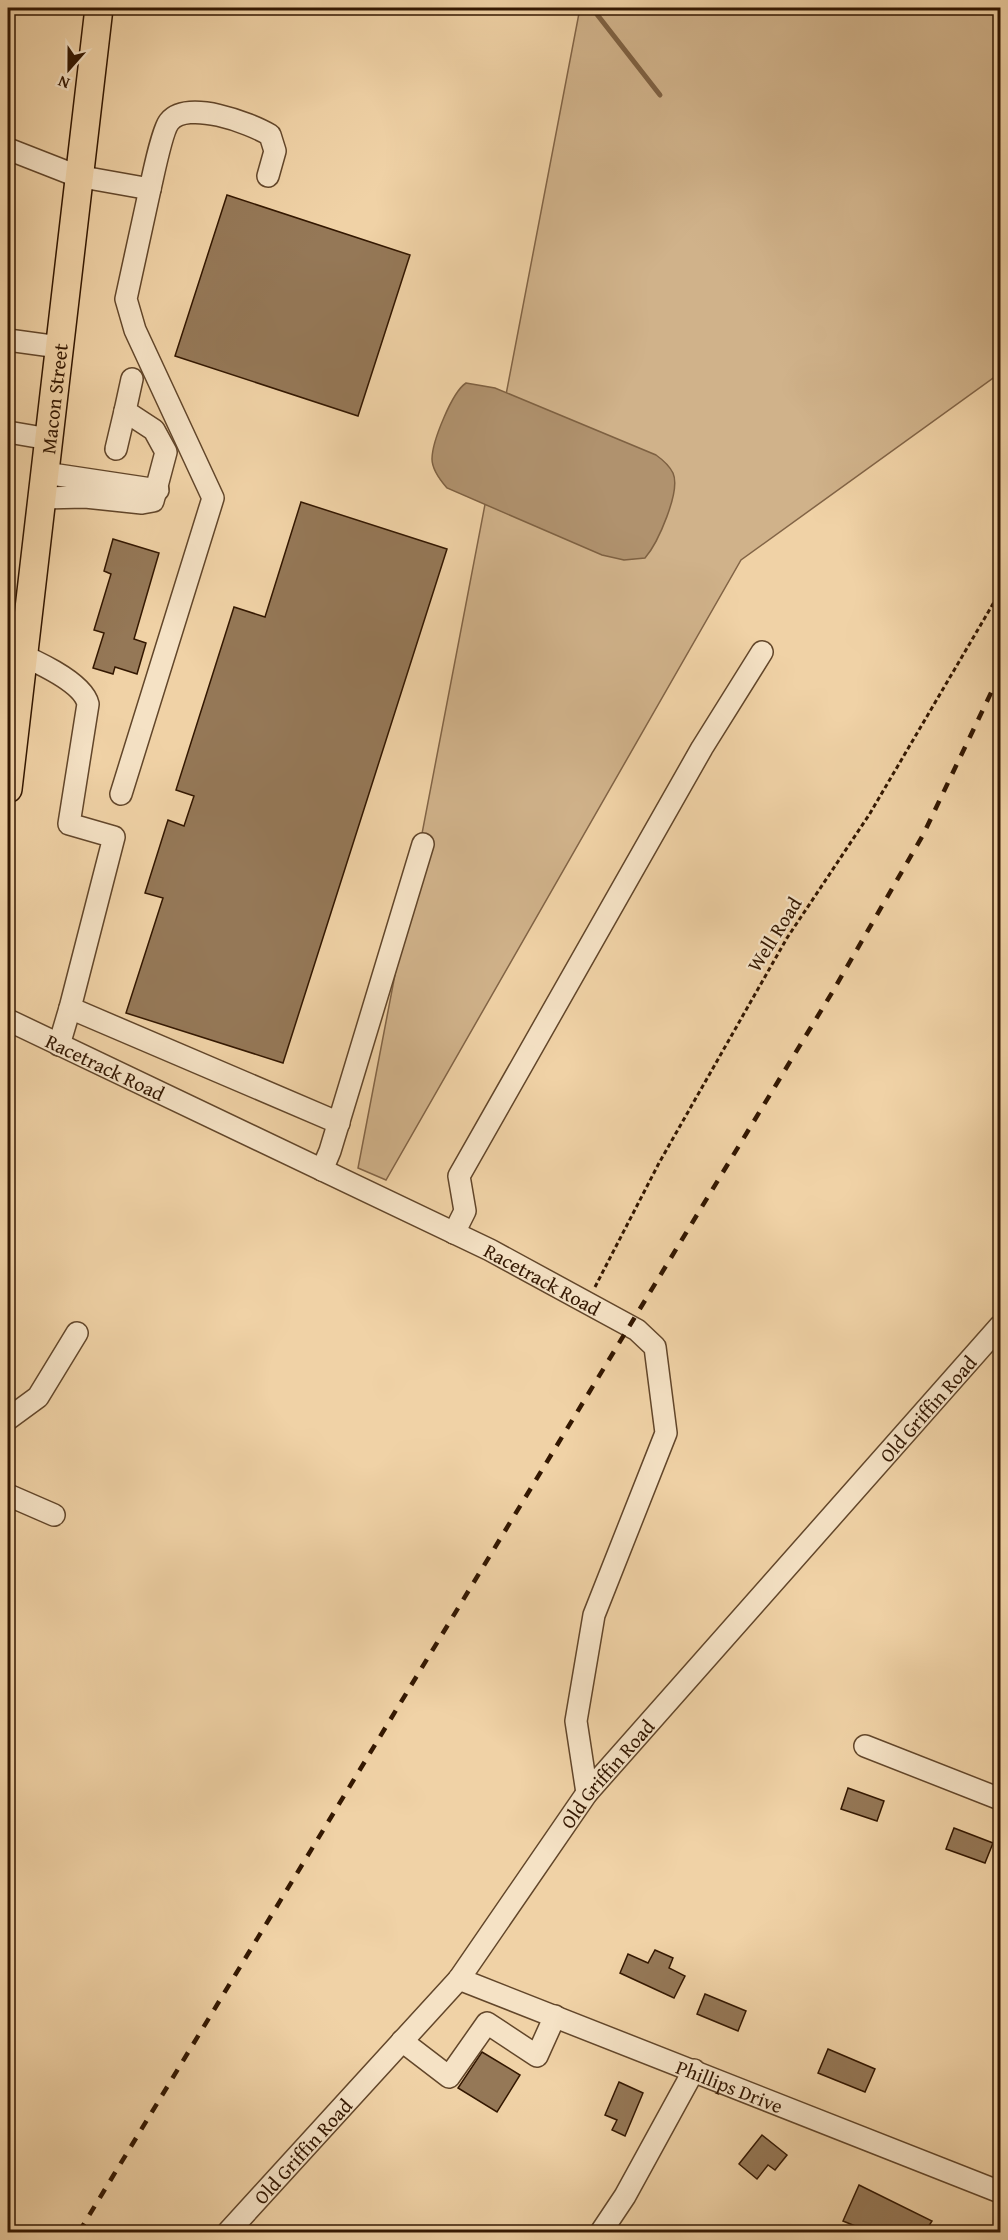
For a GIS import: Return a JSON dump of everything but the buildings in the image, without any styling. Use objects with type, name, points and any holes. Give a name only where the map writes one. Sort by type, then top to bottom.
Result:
[{"type":"main road","name":"Macon Street","points":[[8,789],[16,652],[49,440],[77,176],[99,8]]},
{"type":"street","points":[[121,794],[213,498],[135,330],[126,299],[150,189],[168,123],[181,113],[201,112],[253,125],[270,135],[275,151],[268,176]]},
{"type":"street","points":[[8,149],[77,176],[150,189]]},
{"type":"street","points":[[8,340],[59,347]]},
{"type":"street","points":[[116,449],[132,379]]},
{"type":"street","points":[[43,486],[142,503],[153,501],[166,456],[164,445],[154,430],[125,411]]},
{"type":"street","points":[[8,432],[49,440]]},
{"type":"street","points":[[16,652],[80,688],[86,696],[88,704],[69,824],[114,837],[59,1045]]},
{"type":"street","points":[[454,1233],[465,1211],[459,1176],[696,758],[762,652]]},
{"type":"street","points":[[322,1170],[339,1123],[423,844]]},
{"type":"street","points":[[70,1008],[339,1123]]},
{"type":"street","name":"Racetrack Road","points":[[8,1020],[454,1233],[644,1334],[655,1347],[666,1433],[594,1616],[576,1721],[587,1793]]},
{"type":"street","name":"Old Griffin Road","points":[[228,2232],[459,1979],[587,1793],[1000,1326]]},
{"type":"street","points":[[8,1419],[38,1397],[77,1333]]},
{"type":"street","points":[[8,1494],[54,1515]]},
{"type":"street","points":[[865,1746],[1000,1799]]},
{"type":"street","name":"Phillips Drive","points":[[459,1979],[1000,2192]]},
{"type":"street","points":[[402,2041],[448,2076],[487,2023],[537,2056],[555,2016]]},
{"type":"street","points":[[601,2232],[625,2196],[694,2070]]},
{"type":"path","name":"Well Road","points":[[587,1302],[659,1163],[787,938],[875,805],[1000,592]]},
{"type":"shaded area","points":[[580,8],[1000,8],[1000,373],[741,560],[386,1180],[358,1168]]},
{"type":"shaded area","points":[[466,383],[495,388],[656,455],[666,463],[673,473],[674,492],[662,529],[645,558],[624,560],[602,555],[447,488],[433,467],[433,451],[449,407]]},
{"type":"waterway","points":[[592,8],[660,95]]},
{"type":"railway","points":[[79,2232],[833,991],[923,835],[1000,674]]}]
